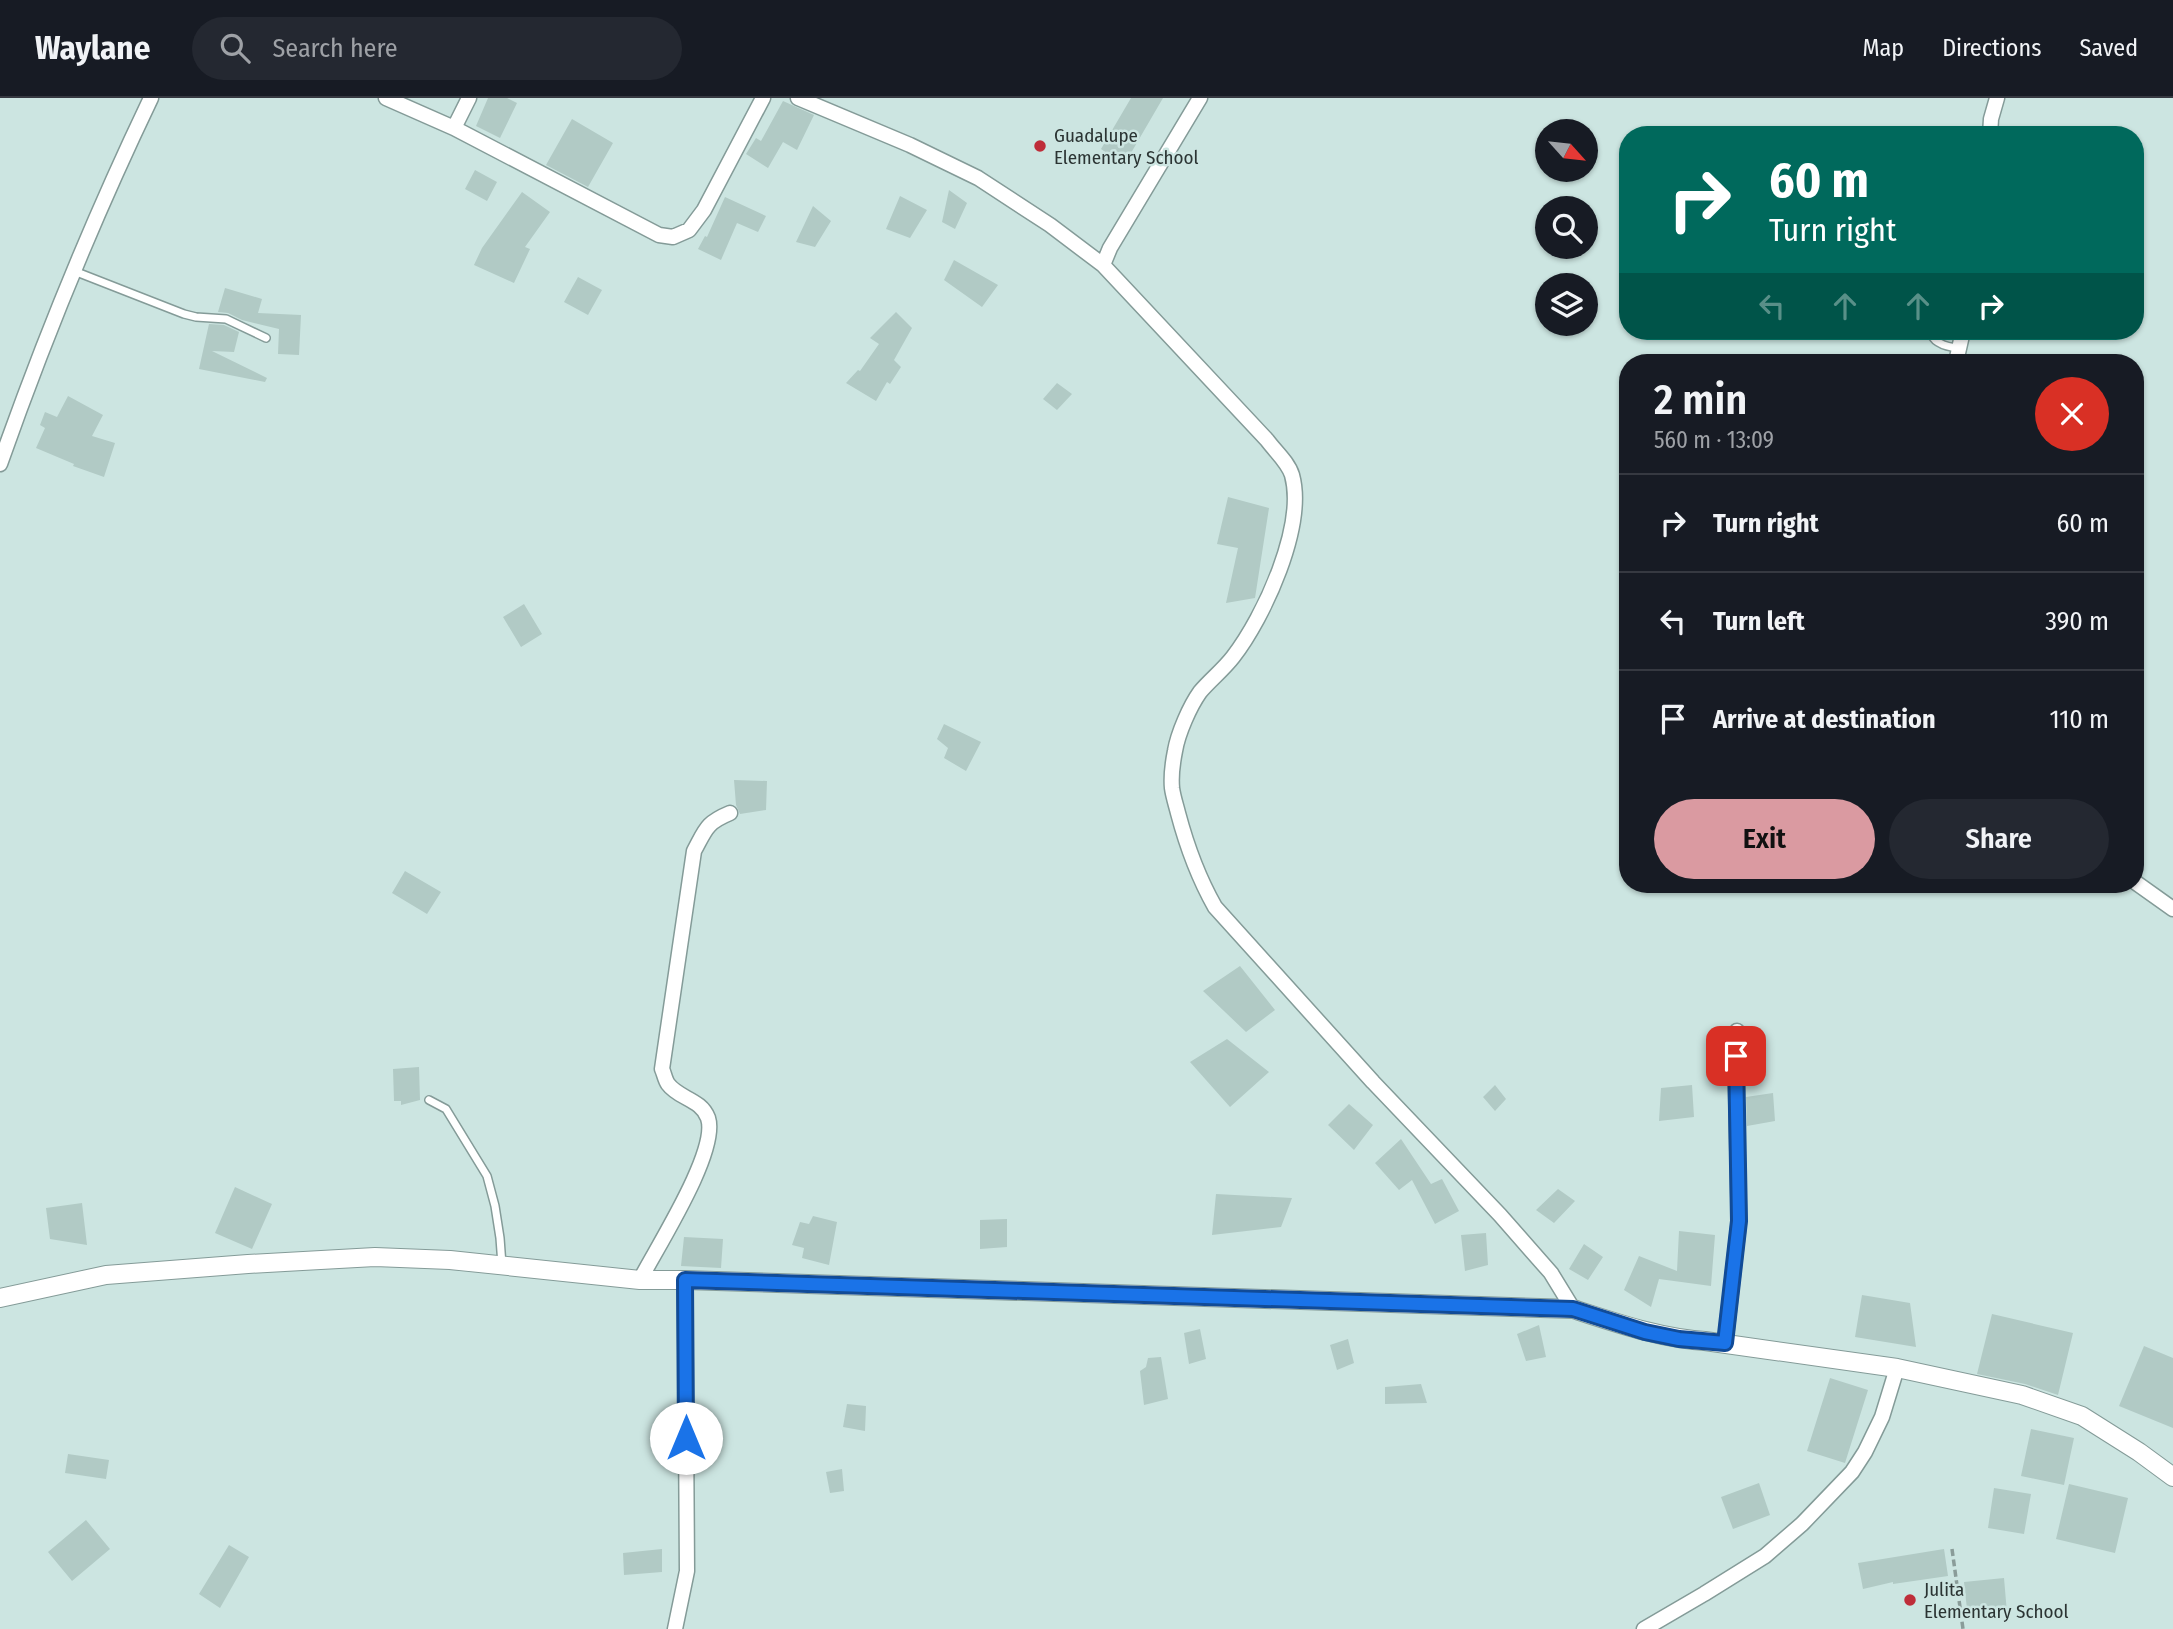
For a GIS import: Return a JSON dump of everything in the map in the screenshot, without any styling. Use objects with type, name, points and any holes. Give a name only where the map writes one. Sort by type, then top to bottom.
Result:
[{"type":"street","points":[[0,464],[56,314],[150,98]]},
{"type":"street","points":[[386,98],[454,128],[659,235],[673,237],[689,230],[704,210],[763,98]]},
{"type":"street","points":[[454,128],[469,98]]},
{"type":"street","points":[[798,98],[817,101],[978,178],[1050,225],[1103,265],[1267,440],[1291,472],[1295,489],[1293,521],[1273,586],[1248,634],[1233,657],[1199,694],[1180,732],[1172,787],[1189,852],[1215,907],[1373,1082],[1500,1215],[1551,1273],[1573,1309]]},
{"type":"street","points":[[1103,265],[1110,248],[1200,98]]},
{"type":"street","points":[[1991,126],[1997,98]]},
{"type":"street","points":[[640,1280],[703,1163],[709,1136],[708,1117],[702,1106],[667,1083],[662,1069],[694,851],[713,820],[730,813]]},
{"type":"street","points":[[2144,889],[2173,909]]},
{"type":"street","points":[[1725,1343],[1739,1221],[1737,1031]]},
{"type":"street","points":[[0,1298],[106,1275],[375,1257],[450,1260],[640,1280],[1573,1309],[1645,1332],[1679,1339],[1725,1343],[1897,1368],[2022,1395],[2082,1416],[2173,1477]]},
{"type":"street","points":[[675,1629],[687,1571],[685,1280]]},
{"type":"street","points":[[1644,1629],[1765,1556],[1802,1524],[1852,1472],[1865,1452],[1882,1417],[1897,1368]]},
{"type":"lane","points":[[74,271],[184,314],[226,319],[266,338]]},
{"type":"lane","points":[[1936,340],[1956,354]]},
{"type":"lane","points":[[429,1100],[446,1109],[487,1176],[497,1216],[502,1266]]},
{"type":"path","points":[[1952,1549],[1963,1629]]},
{"type":"building","points":[[488,98],[507,98],[517,103],[500,138],[476,126]]},
{"type":"building","points":[[1131,98],[1163,98],[1124,165],[1101,149]]},
{"type":"building","points":[[783,101],[814,115],[797,150],[783,142],[768,168],[746,154],[756,138],[761,141]]},
{"type":"building","points":[[572,119],[613,143],[588,187],[546,165]]},
{"type":"building","points":[[475,170],[497,182],[487,201],[465,189]]},
{"type":"building","points":[[949,190],[967,203],[955,229],[942,222]]},
{"type":"building","points":[[522,192],[550,212],[525,247],[530,249],[514,283],[474,265],[482,248]]},
{"type":"building","points":[[900,196],[927,210],[910,238],[886,229]]},
{"type":"building","points":[[725,197],[766,216],[758,232],[737,223],[721,260],[698,249],[705,236],[707,237]]},
{"type":"building","points":[[813,206],[831,221],[815,247],[796,242]]},
{"type":"building","points":[[954,260],[998,285],[982,307],[944,280]]},
{"type":"building","points":[[578,277],[602,290],[588,315],[564,302]]},
{"type":"building","points":[[225,288],[262,299],[258,313],[301,315],[299,355],[278,354],[279,329],[218,312]]},
{"type":"building","points":[[896,312],[912,328],[894,360],[901,367],[890,384],[887,382],[876,401],[846,383],[860,371],[879,344],[870,338]]},
{"type":"building","points":[[209,324],[224,325],[239,332],[234,352],[212,351],[267,378],[265,382],[199,369]]},
{"type":"building","points":[[1057,383],[1072,394],[1057,410],[1043,399]]},
{"type":"building","points":[[68,396],[103,415],[92,436],[115,443],[104,477],[36,448],[45,428],[40,425],[45,412],[57,417]]},
{"type":"building","points":[[1228,497],[1269,508],[1255,598],[1226,603],[1238,548],[1217,544]]},
{"type":"building","points":[[524,604],[542,634],[521,647],[503,617]]},
{"type":"building","points":[[944,724],[981,742],[966,771],[944,758],[948,748],[937,739]]},
{"type":"building","points":[[734,780],[767,781],[766,810],[740,814],[736,805]]},
{"type":"building","points":[[405,871],[441,892],[427,914],[392,893]]},
{"type":"building","points":[[1240,966],[1275,1010],[1246,1032],[1203,991]]},
{"type":"building","points":[[1227,1039],[1269,1072],[1230,1107],[1190,1062]]},
{"type":"building","points":[[419,1067],[420,1100],[401,1105],[401,1101],[394,1101],[393,1069]]},
{"type":"building","points":[[1495,1085],[1506,1099],[1495,1111],[1483,1097]]},
{"type":"building","points":[[1692,1085],[1694,1117],[1659,1121],[1661,1088]]},
{"type":"building","points":[[1773,1093],[1775,1121],[1747,1126],[1746,1097]]},
{"type":"building","points":[[1349,1104],[1373,1125],[1354,1150],[1328,1125]]},
{"type":"building","points":[[1401,1139],[1431,1184],[1442,1179],[1459,1211],[1435,1224],[1412,1180],[1399,1190],[1375,1163]]},
{"type":"building","points":[[235,1187],[272,1204],[252,1249],[215,1233]]},
{"type":"building","points":[[1558,1189],[1575,1201],[1554,1223],[1536,1210]]},
{"type":"building","points":[[1216,1194],[1292,1198],[1281,1227],[1212,1235]]},
{"type":"building","points":[[82,1203],[87,1245],[50,1239],[46,1208]]},
{"type":"building","points":[[813,1216],[837,1222],[829,1265],[802,1258],[804,1248],[792,1245],[800,1222],[809,1224]]},
{"type":"building","points":[[1007,1219],[1007,1247],[980,1249],[980,1220]]},
{"type":"building","points":[[1679,1231],[1715,1235],[1711,1286],[1659,1279],[1651,1307],[1624,1290],[1639,1256],[1677,1271]]},
{"type":"building","points":[[1486,1233],[1488,1265],[1465,1271],[1461,1235]]},
{"type":"building","points":[[684,1237],[723,1239],[721,1268],[681,1266]]},
{"type":"building","points":[[1584,1244],[1603,1257],[1588,1280],[1569,1269]]},
{"type":"building","points":[[1862,1295],[1910,1303],[1916,1347],[1855,1337]]},
{"type":"building","points":[[1992,1314],[2073,1333],[2058,1395],[2025,1384],[1977,1374]]},
{"type":"building","points":[[1539,1325],[1546,1357],[1526,1361],[1517,1334]]},
{"type":"building","points":[[1200,1329],[1206,1359],[1189,1364],[1184,1333]]},
{"type":"building","points":[[1348,1339],[1354,1363],[1337,1370],[1330,1345]]},
{"type":"building","points":[[2144,1346],[2173,1358],[2173,1428],[2119,1406]]},
{"type":"building","points":[[1161,1357],[1168,1399],[1144,1405],[1140,1371],[1146,1367],[1148,1358]]},
{"type":"building","points":[[1830,1378],[1868,1390],[1845,1463],[1807,1451]]},
{"type":"building","points":[[1421,1384],[1427,1403],[1385,1404],[1385,1387]]},
{"type":"building","points":[[847,1404],[866,1406],[865,1431],[843,1427]]},
{"type":"building","points":[[2031,1429],[2074,1438],[2064,1485],[2021,1476]]},
{"type":"building","points":[[68,1454],[109,1460],[106,1479],[65,1473]]},
{"type":"building","points":[[842,1469],[844,1491],[830,1493],[826,1472]]},
{"type":"building","points":[[1759,1483],[1770,1515],[1733,1529],[1721,1497]]},
{"type":"building","points":[[2069,1484],[2128,1498],[2115,1553],[2056,1539]]},
{"type":"building","points":[[1994,1488],[2031,1494],[2024,1534],[1988,1528]]},
{"type":"building","points":[[86,1520],[110,1549],[72,1581],[48,1552]]},
{"type":"building","points":[[229,1545],[249,1557],[220,1608],[199,1594]]},
{"type":"building","points":[[662,1549],[662,1572],[624,1575],[623,1553]]},
{"type":"building","points":[[1944,1549],[1948,1576],[1893,1582],[1863,1589],[1858,1563]]},
{"type":"building","points":[[2004,1578],[2007,1613],[1968,1618],[1964,1582]]},
{"type":"place","name":"Guadalupe Elementary School","points":[[1040,146]]},
{"type":"place","name":"Julita Elementary School","points":[[1910,1600]]},
{"type":"route","points":[[686,1438],[685,1280],[1573,1309],[1645,1332],[1679,1339],[1725,1343],[1740,1196],[1736,1056]]}]
